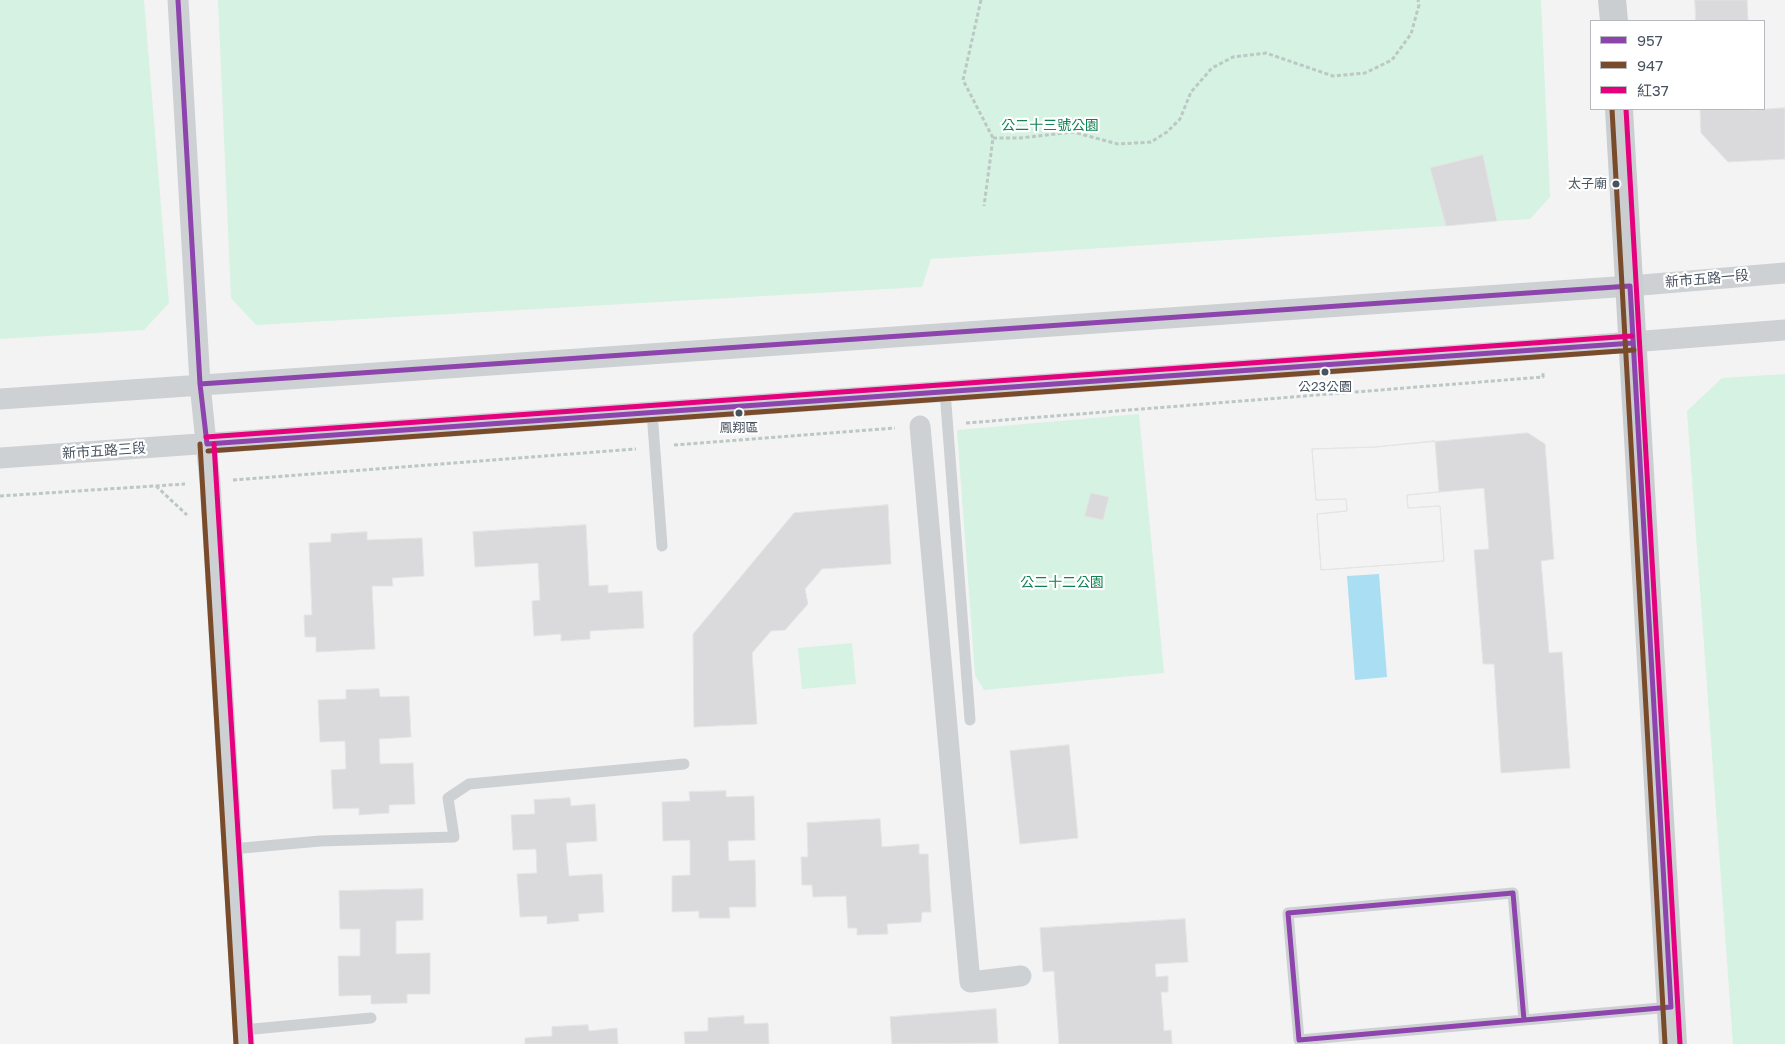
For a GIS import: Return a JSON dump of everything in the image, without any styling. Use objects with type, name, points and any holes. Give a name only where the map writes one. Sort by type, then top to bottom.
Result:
[{"type":"main road","points":[[1612,0],[1614,20]]},
{"type":"main road","points":[[1619,110],[1673,1044]]},
{"type":"street","points":[[178,0],[200,384],[210,482],[244,1037]]},
{"type":"street","name":"新市五路一段","points":[[200,384],[1630,286],[1785,273]]},
{"type":"street","points":[[1633,343],[1785,330]]},
{"type":"street","name":"新市五路三段","points":[[0,458],[1633,343]]},
{"type":"street","points":[[0,399],[200,384]]},
{"type":"street","points":[[920,426],[970,982],[1021,976]]},
{"type":"lane","points":[[945,391],[970,720]]},
{"type":"lane","points":[[652,412],[662,546]]},
{"type":"lane","points":[[232,849],[320,840],[454,837],[448,798],[469,784],[684,764]]},
{"type":"lane","points":[[1524,1020],[1513,893],[1288,913],[1299,1040],[1671,1007]]},
{"type":"lane","points":[[244,1037],[371,1018]]},
{"type":"path","points":[[981,0],[963,80],[993,138],[984,206]]},
{"type":"path","points":[[993,138],[1020,138],[1073,132],[1118,144],[1151,142],[1168,132],[1180,119],[1191,92],[1212,68],[1233,57],[1266,53],[1333,76],[1365,73],[1392,60],[1411,34],[1419,5],[1418,0]]},
{"type":"path","points":[[0,496],[210,482],[1543,377],[1543,349]]},
{"type":"green space","points":[[0,0],[144,0],[169,303],[144,330],[0,339]]},
{"type":"green space","name":"公二十三號公園","points":[[218,0],[1541,0],[1550,197],[1530,219],[1497,221],[1483,156],[1430,168],[1446,226],[931,259],[922,287],[256,325],[231,298]]},
{"type":"green space","points":[[1785,374],[1785,1044],[1733,1044],[1687,411],[1722,378]]},
{"type":"green space","name":"公二十二公園","points":[[1139,414],[1164,673],[984,690],[975,675],[957,430]]},
{"type":"green space","points":[[852,643],[856,684],[802,689],[798,648]]},
{"type":"water","points":[[1379,574],[1387,677],[1355,680],[1347,576]]},
{"type":"building","points":[[1695,0],[1747,0],[1748,20],[1696,20]]},
{"type":"building","points":[[1785,108],[1785,159],[1728,162],[1701,133],[1700,110]]},
{"type":"building","points":[[1483,155],[1497,221],[1446,226],[1430,168]]},
{"type":"building","points":[[1528,433],[1545,444],[1554,559],[1541,561],[1549,653],[1562,652],[1570,768],[1501,773],[1494,664],[1483,664],[1474,550],[1489,549],[1484,488],[1407,495],[1408,508],[1440,506],[1444,561],[1321,570],[1317,514],[1347,511],[1346,499],[1316,500],[1312,449],[1375,447]]},
{"type":"building","points":[[1435,441],[1439,492],[1407,495],[1408,508],[1440,506],[1444,561],[1321,570],[1317,514],[1347,511],[1346,499],[1316,500],[1312,449],[1375,447]]},
{"type":"building","points":[[1091,493],[1109,497],[1103,520],[1085,516]]},
{"type":"building","points":[[888,505],[891,564],[822,569],[805,589],[808,604],[785,630],[771,631],[752,653],[757,724],[694,727],[693,634],[794,513]]},
{"type":"building","points":[[586,525],[589,586],[608,585],[608,593],[642,591],[644,628],[590,631],[590,639],[561,641],[561,634],[534,636],[532,601],[540,600],[538,563],[475,567],[473,532]]},
{"type":"building","points":[[367,532],[367,540],[422,538],[424,576],[392,578],[393,586],[372,586],[375,649],[316,652],[316,637],[305,637],[304,615],[312,615],[309,543],[331,542],[331,534]]},
{"type":"building","points":[[379,689],[380,697],[409,696],[411,737],[379,739],[380,764],[413,763],[415,804],[389,805],[389,813],[359,815],[359,808],[333,809],[331,770],[346,769],[345,741],[320,742],[318,700],[346,699],[346,690]]},
{"type":"building","points":[[1069,745],[1078,838],[1020,844],[1010,751]]},
{"type":"building","points":[[726,791],[726,797],[754,796],[755,840],[728,841],[729,861],[755,860],[756,907],[729,907],[730,918],[699,918],[699,911],[672,912],[672,876],[690,875],[690,840],[663,841],[662,802],[690,801],[689,792]]},
{"type":"building","points":[[570,798],[571,806],[595,804],[597,841],[566,843],[569,876],[602,874],[604,912],[578,914],[579,921],[547,924],[547,916],[520,917],[517,874],[537,873],[536,849],[513,850],[511,815],[535,814],[534,800]]},
{"type":"building","points":[[880,819],[882,847],[919,844],[919,854],[928,854],[931,912],[922,912],[921,922],[887,924],[888,934],[857,935],[857,928],[848,928],[846,896],[813,897],[812,885],[802,885],[801,857],[808,857],[807,823]]},
{"type":"building","points":[[423,889],[423,920],[396,921],[396,954],[430,953],[430,994],[407,994],[407,1003],[371,1004],[371,995],[339,996],[338,956],[360,956],[360,929],[340,929],[339,891]]},
{"type":"building","points":[[1185,919],[1188,962],[1155,964],[1156,977],[1168,976],[1168,992],[1161,992],[1164,1031],[1171,1030],[1172,1044],[1059,1044],[1054,971],[1043,972],[1040,928]]},
{"type":"building","points":[[996,1009],[998,1043],[892,1044],[890,1017]]},
{"type":"building","points":[[744,1016],[744,1024],[768,1023],[769,1044],[685,1044],[684,1032],[708,1031],[708,1018]]},
{"type":"building","points":[[588,1025],[589,1031],[617,1028],[618,1044],[525,1044],[525,1038],[552,1036],[552,1027]]},
{"type":"transit line","name":"957","points":[[178,0],[200,384],[207,444],[1633,343]]},
{"type":"transit line","name":"947","points":[[1612,110],[1665,1044]]},
{"type":"transit line","name":"紅37","points":[[1626,110],[1680,1044]]},
{"type":"transit line","name":"957","points":[[200,384],[1630,286],[1671,1007]]},
{"type":"transit line","name":"紅37","points":[[206,437],[1632,336]]},
{"type":"transit line","name":"947","points":[[208,451],[1634,350]]},
{"type":"transit line","name":"947","points":[[200,444],[236,1044]]},
{"type":"transit line","name":"紅37","points":[[214,444],[251,1044]]},
{"type":"transit line","name":"957","points":[[1524,1020],[1513,893],[1288,913],[1299,1040],[1671,1007]]},
{"type":"place","name":"太子廟","points":[[1616,184]]},
{"type":"place","name":"公23公園","points":[[1325,372]]},
{"type":"place","name":"鳳翔區","points":[[739,413]]}]
